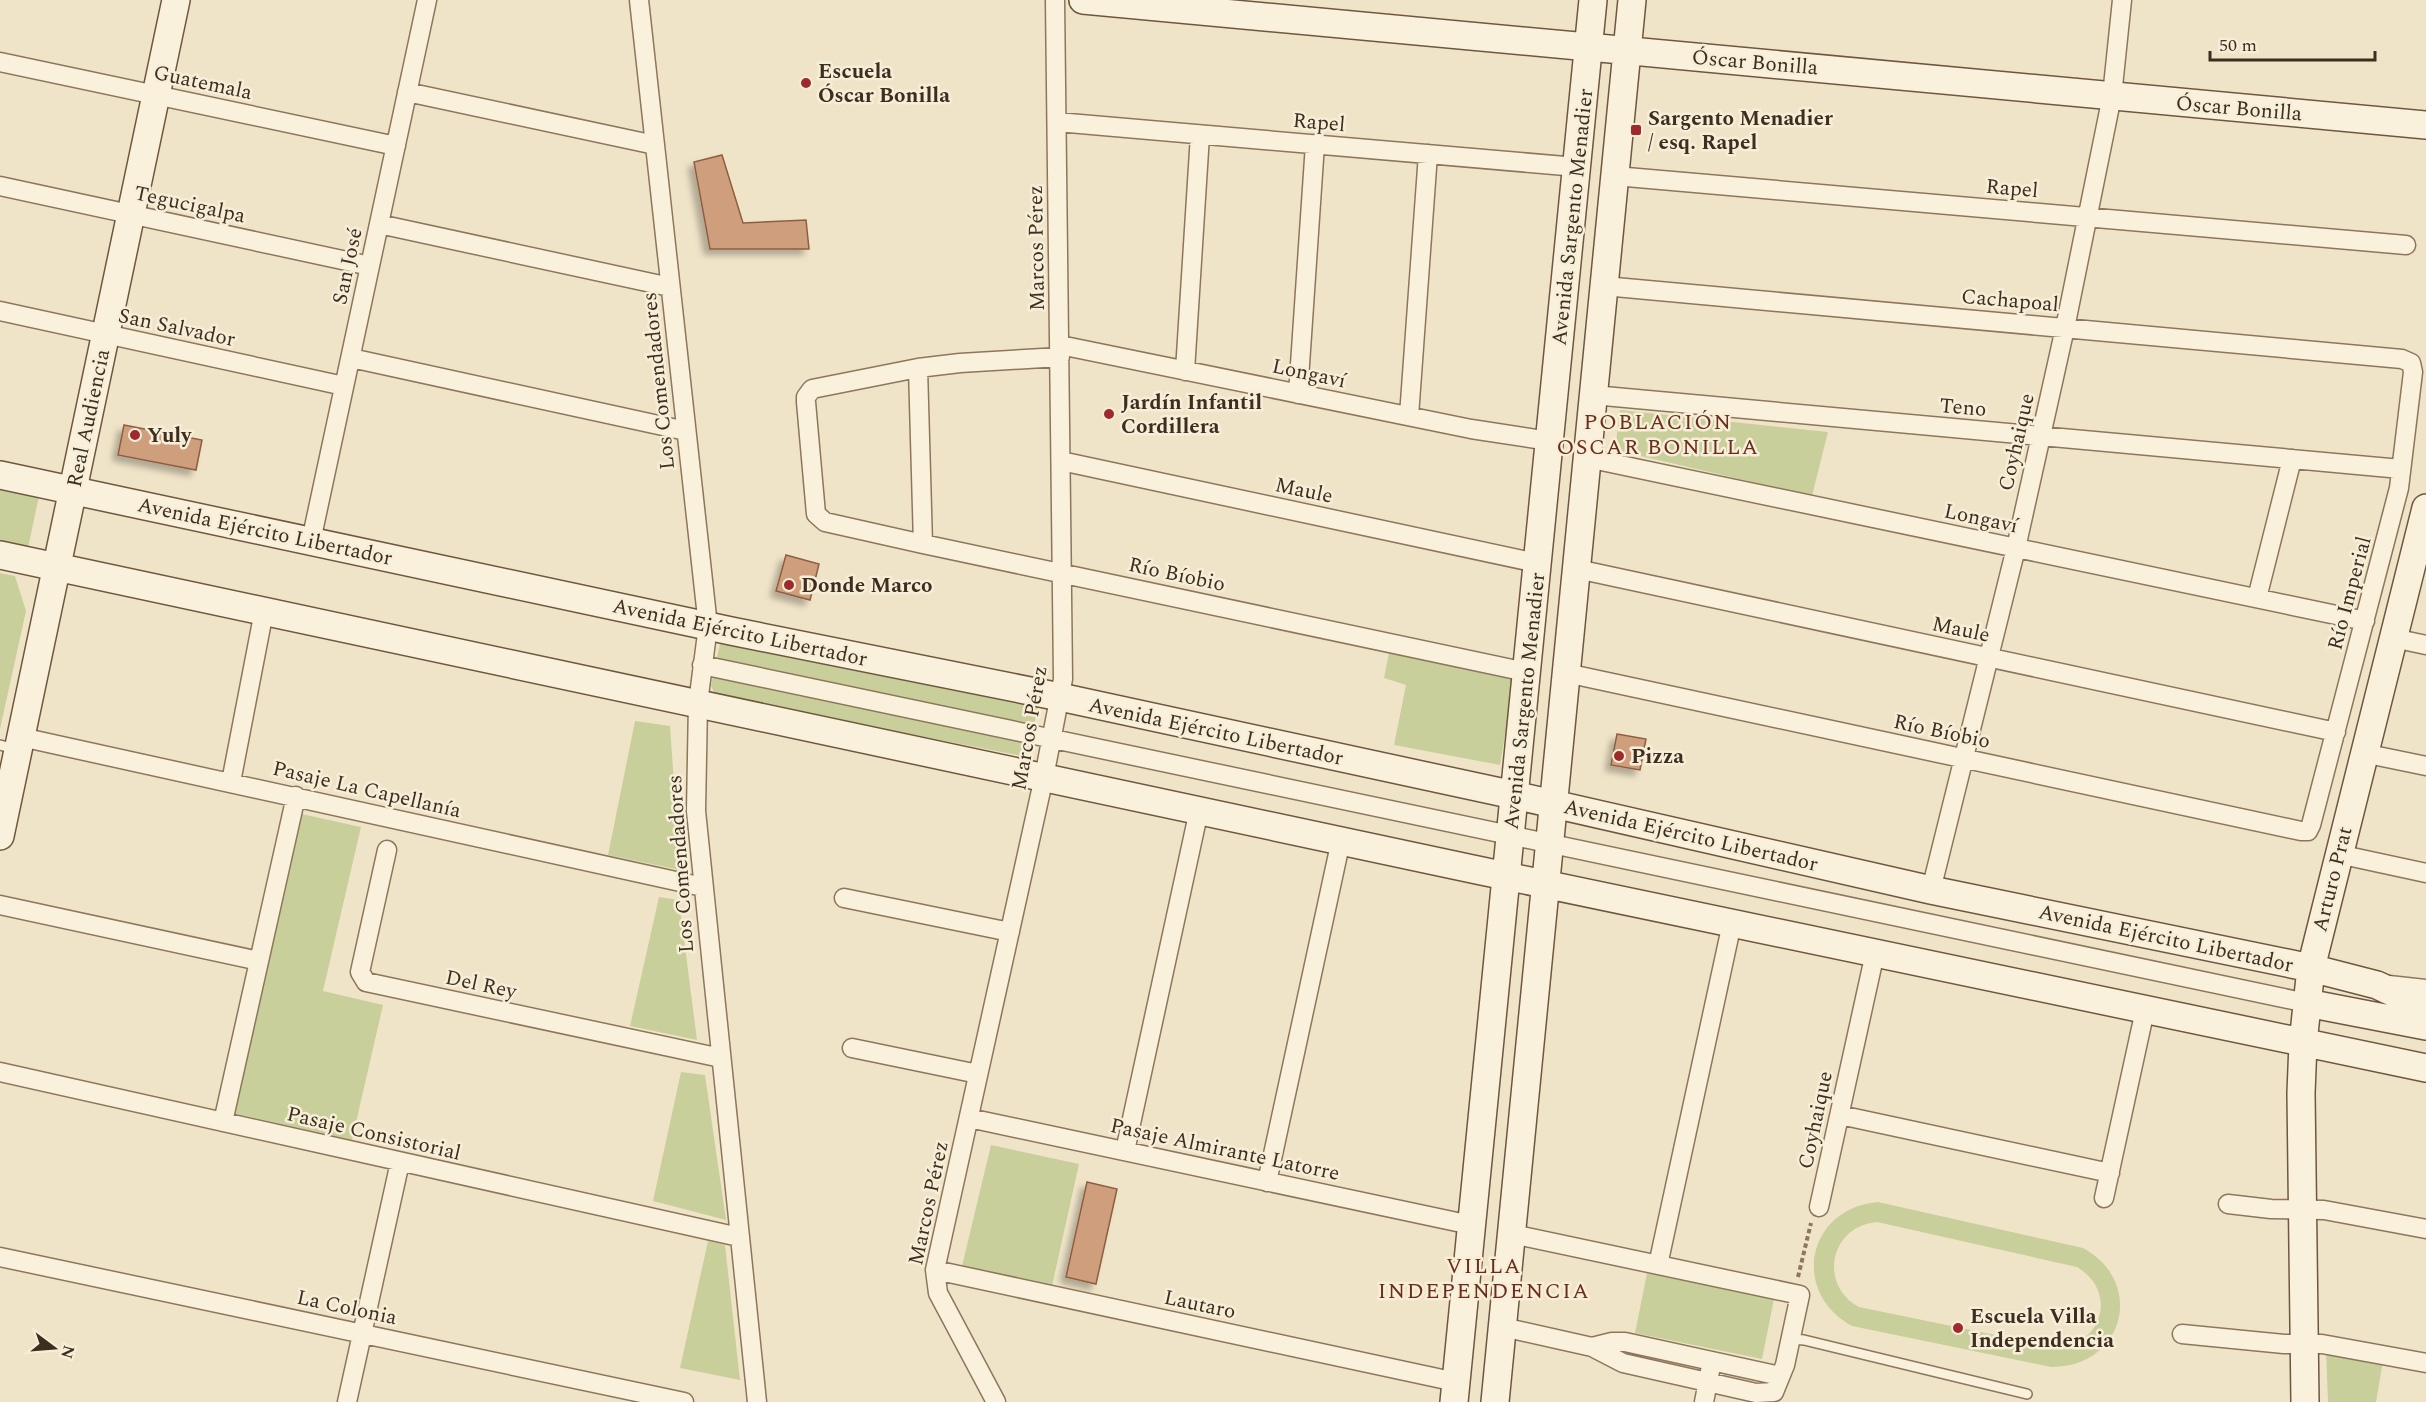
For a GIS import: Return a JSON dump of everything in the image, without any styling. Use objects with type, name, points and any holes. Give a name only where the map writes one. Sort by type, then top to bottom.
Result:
[{"type":"street","name":"Real Audiencia","points":[[0,836],[13,744],[57,567],[176,0]]},
{"type":"street","name":"San José","points":[[311,541],[427,0]]},
{"type":"street","name":"Los Comendadores","points":[[639,0],[708,626],[698,703],[696,811],[757,1402]]},
{"type":"street","name":"Marcos Pérez","points":[[996,1402],[938,1293],[935,1270],[1044,777],[1064,670],[1055,0]]},
{"type":"street","name":"Óscar Bonilla","points":[[1083,0],[2426,125]]},
{"type":"street","name":"Avenida Sargento Menadier","points":[[1455,1392],[1593,0]]},
{"type":"street","name":"Avenida Sargento Menadier","points":[[1495,1402],[1632,0]]},
{"type":"street","name":"Coyhaique","points":[[1930,890],[2016,548],[2065,328],[2112,96],[2122,0]]},
{"type":"street","name":"Guatemala","points":[[0,62],[396,146]]},
{"type":"street","points":[[407,92],[655,145]]},
{"type":"street","name":"Rapel","points":[[1057,122],[1577,167]]},
{"type":"street","points":[[1185,370],[1200,135]]},
{"type":"street","points":[[1298,394],[1315,144]]},
{"type":"street","points":[[1409,416],[1428,154]]},
{"type":"street","name":"Rapel","points":[[1615,176],[2406,245]]},
{"type":"street","name":"Tegucigalpa","points":[[0,186],[370,266]]},
{"type":"street","points":[[379,224],[670,287]]},
{"type":"street","name":"Cachapoal","points":[[1604,286],[2402,359],[2411,363]]},
{"type":"street","name":"San Salvador","points":[[0,311],[344,386]]},
{"type":"street","name":"Longaví","points":[[819,518],[816,510],[806,402],[808,393],[817,388],[918,368],[1060,351],[1185,370],[1409,416],[1549,441]]},
{"type":"street","points":[[351,358],[686,431]]},
{"type":"street","name":"Río Imperial","points":[[2308,831],[2393,511],[2401,470],[2413,372],[2411,363]]},
{"type":"street","points":[[918,368],[923,544]]},
{"type":"street","name":"Teno","points":[[1593,395],[2401,470]]},
{"type":"street","name":"Longaví","points":[[1587,458],[2365,621]]},
{"type":"street","points":[[2257,598],[2292,459]]},
{"type":"street","name":"Maule","points":[[1061,460],[1537,563]]},
{"type":"street","name":"Avenida Ejército Libertador","points":[[0,475],[708,626],[1060,697],[1514,795],[1930,890],[2311,968],[2377,985],[2426,1008]]},
{"type":"street","name":"Río Bíobio","points":[[819,518],[825,522],[923,544],[1526,672]]},
{"type":"street","name":"Arturo Prat","points":[[2305,1402],[2301,1093],[2303,1042],[2311,968],[2363,753],[2424,519]]},
{"type":"street","points":[[0,555],[1506,876],[2426,1068]]},
{"type":"street","name":"Maule","points":[[1576,569],[2336,732]]},
{"type":"street","points":[[231,782],[264,611]]},
{"type":"street","points":[[2393,638],[2426,645]]},
{"type":"street","points":[[702,665],[2307,1003]]},
{"type":"street","name":"Río Bíobio","points":[[1566,673],[2289,829],[2308,831]]},
{"type":"street","name":"Pasaje La Capellanía","points":[[13,744],[231,782],[703,887]]},
{"type":"street","points":[[2363,753],[2426,766]]},
{"type":"street","points":[[223,1122],[296,796]]},
{"type":"street","points":[[1125,1151],[1199,810]]},
{"type":"street","points":[[1268,1182],[1341,840]]},
{"type":"street","name":"Del Rey","points":[[387,850],[360,972],[366,982],[721,1058]]},
{"type":"street","points":[[2338,854],[2426,873]]},
{"type":"street","points":[[844,898],[1010,932]]},
{"type":"street","points":[[0,905],[259,961]]},
{"type":"street","points":[[1659,1265],[1732,923]]},
{"type":"street","name":"Coyhaique","points":[[1820,1207],[1875,953]]},
{"type":"street","points":[[2377,985],[2426,988]]},
{"type":"street","name":"Avenida Ejército Libertador","points":[[2307,1003],[2426,1026]]},
{"type":"street","points":[[2104,1198],[2145,1010]]},
{"type":"street","points":[[852,1048],[978,1074]]},
{"type":"street","name":"Pasaje Consistorial","points":[[0,1072],[739,1237]]},
{"type":"street","points":[[1839,1115],[2110,1173]]},
{"type":"street","name":"Pasaje Almirante Latorre","points":[[969,1118],[1471,1225]]},
{"type":"street","points":[[347,1402],[400,1162]]},
{"type":"street","points":[[2228,1204],[2324,1210],[2426,1229]]},
{"type":"street","points":[[1503,1327],[1592,1347],[1623,1363],[1756,1393],[1774,1392],[1791,1339],[1800,1295],[1512,1234]]},
{"type":"street","name":"La Colonia","points":[[0,1257],[684,1402]]},
{"type":"street","name":"Lautaro","points":[[935,1270],[1455,1392]]},
{"type":"street","points":[[2182,1334],[2275,1344],[2304,1343],[2344,1347],[2426,1364]]},
{"type":"street","points":[[1592,1347],[1612,1342],[1625,1342],[1780,1376]]},
{"type":"street","points":[[1704,1402],[1713,1361]]},
{"type":"lane","points":[[1791,1339],[1804,1340],[2027,1394]]},
{"type":"path","points":[[1800,1295],[1798,1273],[1810,1225],[1820,1207]]},
{"type":"green space","points":[[1620,410],[1828,432],[1812,496],[1615,450]]},
{"type":"green space","points":[[0,485],[39,496],[28,548],[0,542]]},
{"type":"green space","points":[[0,573],[15,576],[26,611],[0,729]]},
{"type":"green space","points":[[731,641],[1038,707],[1027,757],[716,696],[711,686],[720,643]]},
{"type":"green space","points":[[1389,653],[1514,680],[1500,765],[1394,745],[1406,685],[1384,678]]},
{"type":"green space","points":[[635,721],[670,726],[680,870],[608,855]]},
{"type":"green space","points":[[297,813],[361,827],[323,991],[383,1005],[352,1140],[228,1112]]},
{"type":"green space","points":[[659,897],[679,900],[697,1040],[630,1026]]},
{"type":"green space","points":[[681,1072],[705,1075],[726,1220],[653,1201]]},
{"type":"green space","points":[[991,1145],[1079,1164],[1052,1286],[962,1266]]},
{"type":"green space","points":[[1878,1202],[2083,1248],[2103,1263],[2115,1282],[2120,1301],[2118,1321],[2110,1339],[2095,1354],[2076,1364],[2051,1367],[1852,1326],[1832,1311],[1820,1293],[1814,1273],[1815,1254],[1822,1235],[1835,1219],[1854,1208]],"holes":[[[1877,1222],[2077,1267],[2090,1278],[2098,1290],[2101,1304],[2099,1317],[2093,1329],[2083,1338],[2070,1345],[2053,1347],[1859,1307],[1846,1297],[1838,1285],[1834,1271],[1835,1258],[1840,1245],[1849,1234],[1861,1226]]]},
{"type":"green space","points":[[708,1241],[725,1245],[740,1380],[680,1368]]},
{"type":"green space","points":[[1647,1273],[1774,1299],[1762,1359],[1635,1333]]},
{"type":"green space","points":[[2326,1350],[2383,1361],[2376,1402],[2328,1402]]},
{"type":"building","points":[[722,155],[743,223],[806,220],[809,249],[710,249],[694,162]]},
{"type":"building","points":[[124,425],[202,440],[196,470],[118,455]]},
{"type":"building","points":[[786,555],[819,564],[810,600],[776,591]]},
{"type":"building","points":[[1617,734],[1646,739],[1640,770],[1611,765]]},
{"type":"building","points":[[1087,1182],[1117,1189],[1096,1284],[1066,1277]]},
{"type":"place","name":"Escuela Óscar Bonilla","points":[[806,83]]},
{"type":"place","name":"Sargento Menadier / esq. Rapel","points":[[1636,130]]},
{"type":"place","name":"Jardín Infantil Cordillera","points":[[1109,414]]},
{"type":"place","name":"Yuly","points":[[135,435]]},
{"type":"place","name":"Donde Marco","points":[[789,585]]},
{"type":"place","name":"Pizza","points":[[1619,756]]},
{"type":"place","name":"Escuela Villa Independencia","points":[[1958,1328]]},
{"type":"district","name":"POBLACIÓN OSCAR BONILLA","points":[[1658,434]]},
{"type":"district","name":"VILLA INDEPENDENCIA","points":[[1484,1278]]}]
